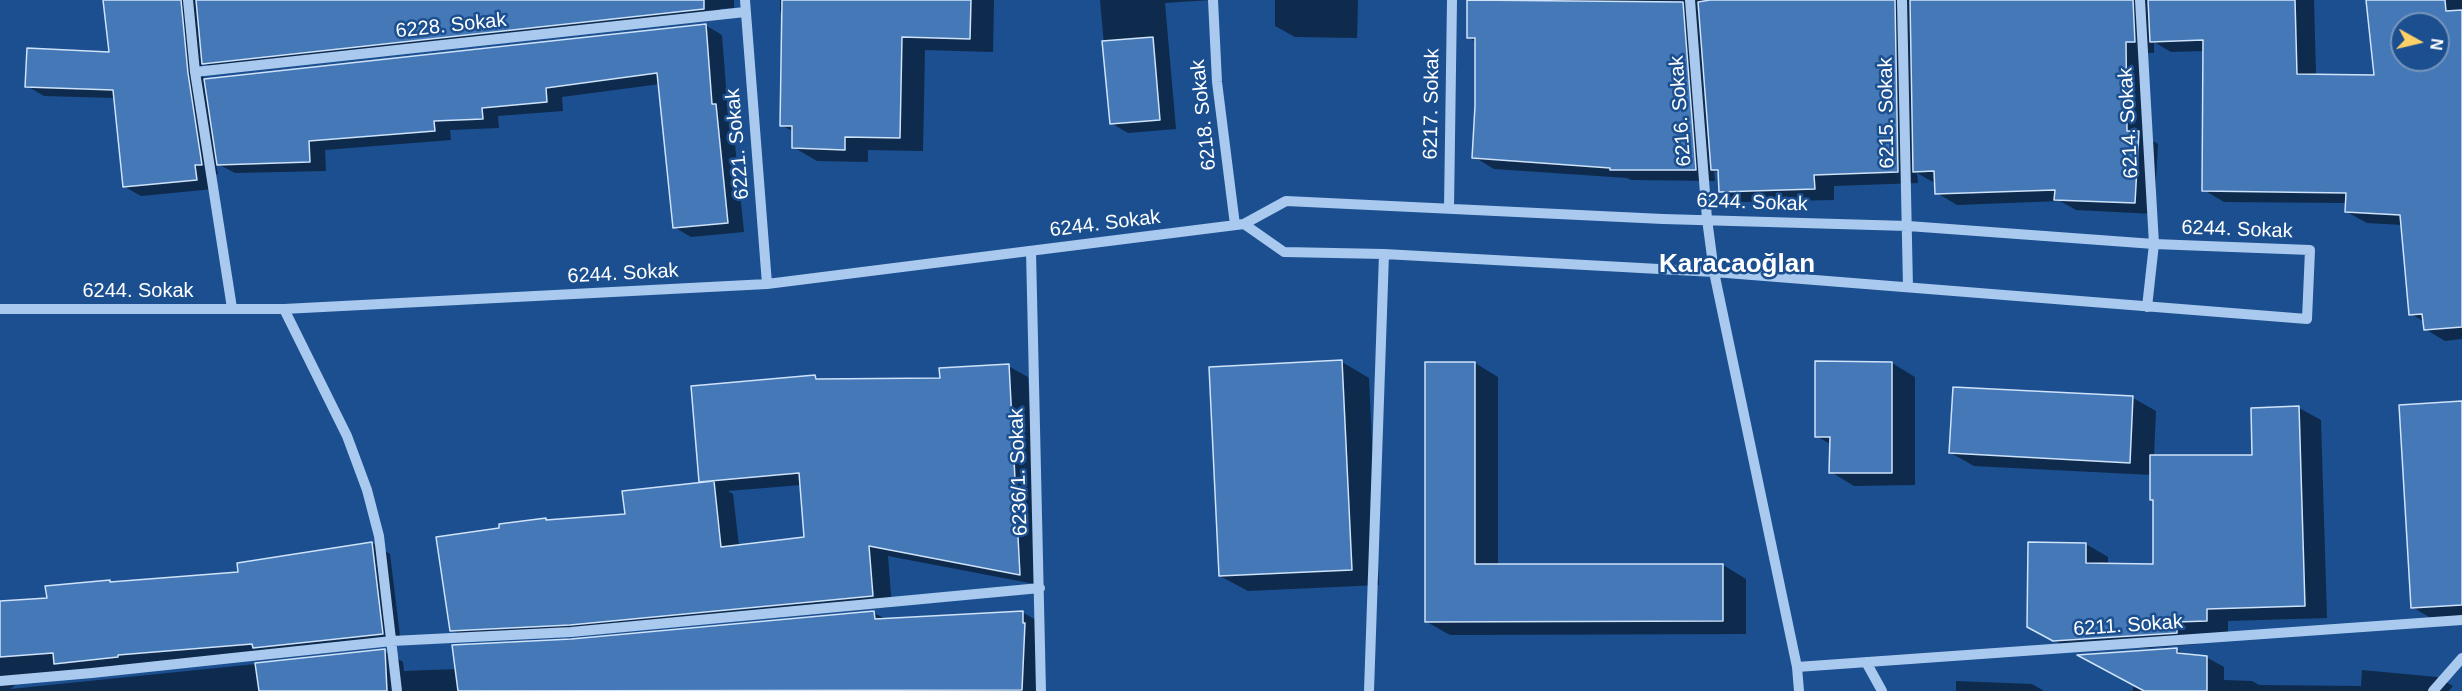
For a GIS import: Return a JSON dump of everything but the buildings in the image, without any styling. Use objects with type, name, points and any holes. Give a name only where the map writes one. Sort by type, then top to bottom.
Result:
[{"type":"street","points":[[189,0],[195,72],[232,308]]},
{"type":"street","name":"6221. Sokak","points":[[745,0],[766,284]]},
{"type":"street","name":"6218. Sokak","points":[[1213,0],[1217,82],[1240,225]]},
{"type":"street","name":"6217. Sokak","points":[[1449,208],[1452,0]]},
{"type":"street","name":"6216. Sokak","points":[[1690,0],[1707,219],[1714,272],[1797,667],[1799,691]]},
{"type":"street","name":"6215. Sokak","points":[[1902,0],[1908,288]]},
{"type":"street","name":"6214. Sokak","points":[[2140,0],[2154,244],[2147,307]]},
{"type":"street","name":"6228. Sokak","points":[[195,72],[745,12]]},
{"type":"street","name":"6244. Sokak","points":[[0,309],[284,309],[766,284],[1240,225],[1286,201],[1663,219],[1908,226],[2154,244],[2310,250],[2307,319],[1714,272],[1384,254],[1284,252],[1240,225]]},
{"type":"street","name":"6236/1. Sokak","points":[[1031,251],[1041,691]]},
{"type":"street","points":[[1369,691],[1384,254]]},
{"type":"street","points":[[284,309],[347,436],[367,490],[379,536],[398,691]]},
{"type":"street","points":[[0,681],[392,641],[571,632],[1040,588]]},
{"type":"street","name":"6211. Sokak","points":[[1797,667],[2462,620]]},
{"type":"street","points":[[2433,691],[2462,658]]},
{"type":"street","points":[[1866,662],[1882,691]]},
{"type":"district","name":"Karacaoğlan","points":[[1737,265]]}]
